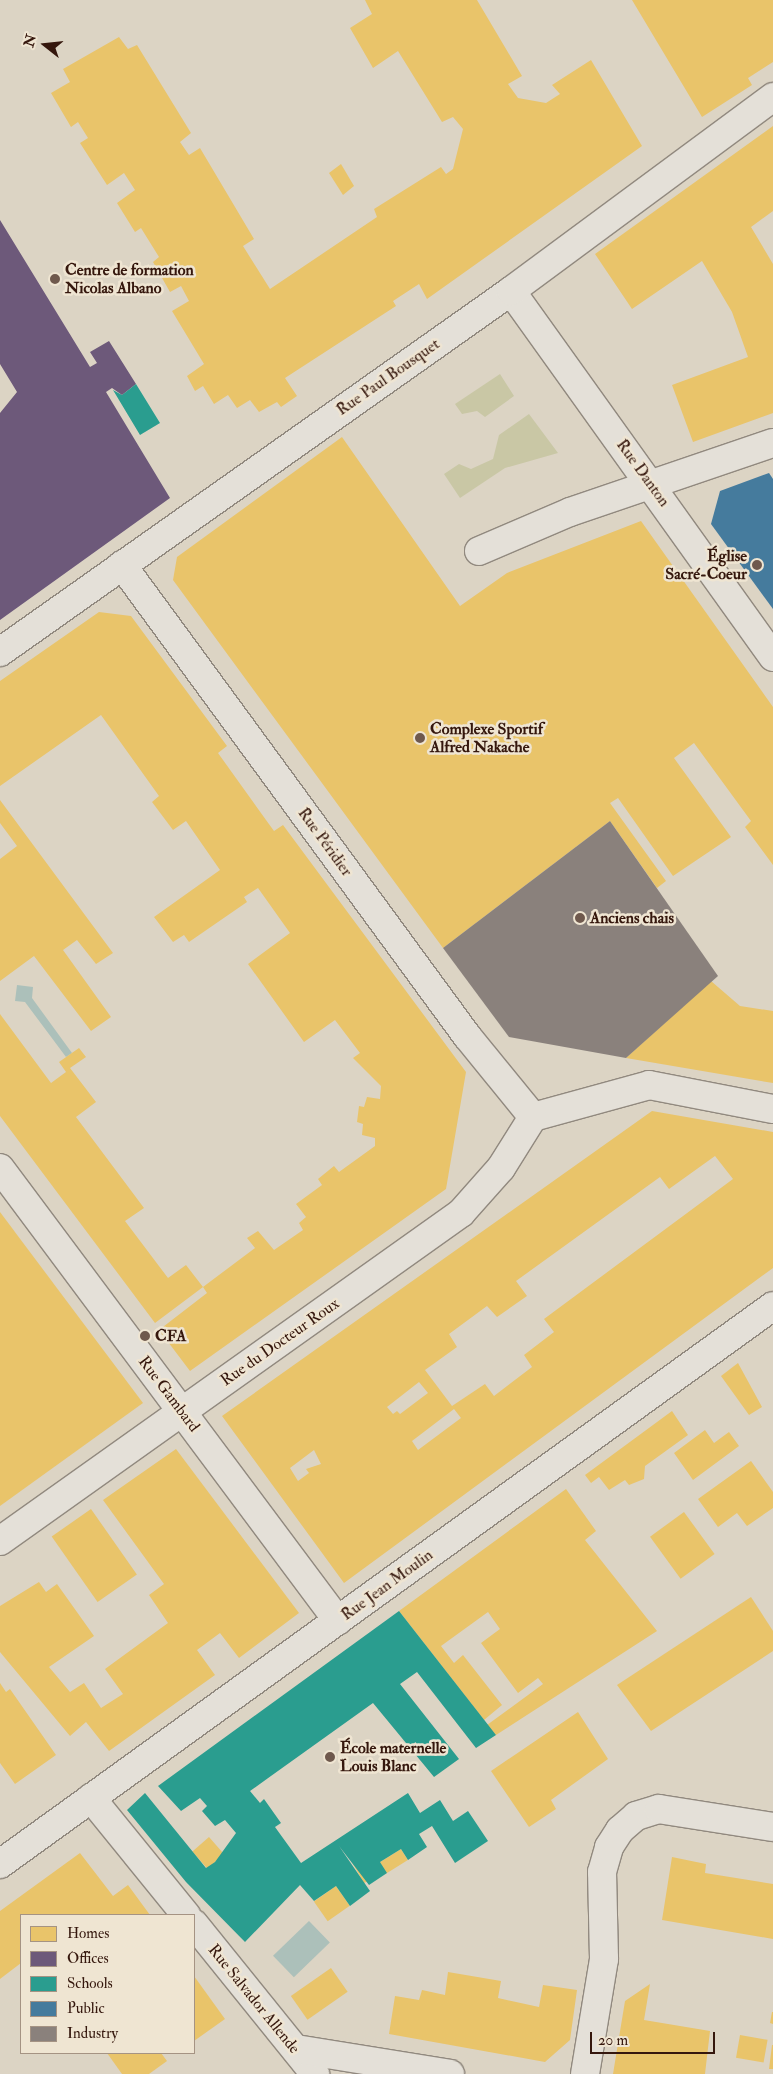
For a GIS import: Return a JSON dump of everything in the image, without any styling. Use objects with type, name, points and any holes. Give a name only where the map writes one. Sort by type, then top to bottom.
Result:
[{"type":"street","name":"Rue Paul Bousquet","points":[[0,652],[510,291],[773,96]]},
{"type":"street","name":"Rue Danton","points":[[510,291],[651,484],[773,657]]},
{"type":"street","points":[[479,551],[651,484],[773,443]]},
{"type":"street","name":"Rue Péridier","points":[[122,565],[467,1036],[533,1116]]},
{"type":"street","points":[[533,1116],[649,1085],[773,1109]]},
{"type":"street","name":"Rue du Docteur Roux","points":[[0,1541],[461,1213],[501,1168],[533,1116]]},
{"type":"street","name":"Rue Gambard","points":[[0,1168],[338,1621]]},
{"type":"street","name":"Rue Jean Moulin","points":[[0,1864],[773,1306]]},
{"type":"street","points":[[91,1798],[185,1914]]},
{"type":"street","points":[[585,2074],[604,1960],[602,1872],[609,1847],[620,1830],[636,1816],[659,1809],[773,1827]]},
{"type":"street","name":"Rue Salvador Allende","points":[[195,1925],[315,2074]]},
{"type":"street","points":[[296,2049],[450,2074]]},
{"type":"shaded area","points":[[500,374],[514,396],[485,417],[477,411],[462,414],[455,404]]},
{"type":"shaded area","points":[[529,414],[558,453],[505,468],[460,498],[444,474],[459,464],[471,469],[493,459],[499,435]]},
{"type":"water","points":[[17,985],[33,987],[32,998],[72,1053],[66,1057],[25,1002],[15,1001]]},
{"type":"water","points":[[309,1921],[330,1943],[294,1977],[273,1956]]},
{"type":"building: Homes","points":[[365,0],[477,0],[522,76],[508,84],[518,98],[546,103],[560,94],[552,85],[591,60],[642,146],[427,299],[419,284],[393,301],[396,306],[285,378],[297,396],[281,407],[277,402],[259,412],[250,400],[237,408],[228,395],[214,404],[203,386],[195,391],[187,376],[204,364],[172,311],[189,301],[181,286],[170,292],[153,262],[159,257],[141,228],[135,232],[117,203],[135,190],[124,173],[107,185],[80,143],[88,138],[78,122],[71,127],[51,93],[70,82],[63,69],[119,37],[128,49],[137,45],[191,133],[180,142],[189,155],[200,148],[254,239],[243,246],[270,289],[377,217],[374,209],[441,167],[446,174],[453,169],[463,129],[453,117],[442,122],[398,51],[373,68],[350,28],[372,14]]},
{"type":"building: Homes","points":[[632,0],[773,0],[773,62],[748,78],[752,85],[702,117]]},
{"type":"building: Homes","points":[[773,126],[773,211],[751,227],[773,264],[773,413],[693,442],[672,385],[748,357],[732,312],[702,261],[632,309],[595,254]]},
{"type":"building: Homes","points":[[341,164],[354,186],[343,195],[329,173]]},
{"type":"building: Homes","name":"Complexe Sportif Alfred Nakache","points":[[342,437],[460,606],[507,573],[641,521],[773,707],[773,865],[745,827],[751,821],[694,743],[674,758],[731,837],[673,876],[618,798],[610,803],[666,881],[657,888],[610,821],[443,948],[173,580],[177,557]]},
{"type":"building: Homes","points":[[99,612],[131,616],[227,746],[218,753],[274,831],[283,825],[466,1072],[446,1189],[190,1371],[159,1330],[207,1293],[203,1287],[255,1248],[247,1238],[258,1231],[274,1250],[303,1230],[299,1223],[306,1217],[296,1204],[322,1185],[318,1179],[334,1166],[339,1172],[375,1146],[375,1138],[362,1135],[363,1124],[357,1122],[359,1106],[364,1107],[367,1097],[380,1099],[381,1086],[353,1058],[360,1053],[335,1020],[304,1042],[248,964],[290,933],[258,888],[244,897],[247,902],[189,942],[184,935],[173,942],[154,917],[220,870],[186,821],[173,830],[152,802],[159,796],[101,715],[0,786],[0,681]]},
{"type":"building: Homes","points":[[0,800],[113,953],[96,964],[77,940],[63,950],[111,1017],[91,1031],[34,956],[0,981],[0,859],[17,846],[0,823]]},
{"type":"building: Homes","points":[[711,981],[740,1006],[773,1011],[773,1083],[626,1058]]},
{"type":"building: Homes","points":[[0,1014],[51,1083],[66,1072],[59,1062],[79,1048],[86,1057],[70,1068],[96,1102],[76,1117],[144,1208],[125,1221],[168,1278],[186,1265],[203,1287],[155,1323],[0,1116]]},
{"type":"building: Homes","points":[[652,1111],[773,1132],[773,1268],[344,1583],[222,1416]],"holes":[[[715,1156],[733,1179],[544,1319],[554,1332],[524,1355],[532,1367],[494,1396],[485,1384],[452,1406],[425,1370],[457,1347],[449,1334],[487,1306],[497,1317],[527,1296],[516,1281],[660,1177],[669,1189]],[[419,1382],[428,1393],[400,1414],[397,1411],[393,1414],[387,1407]],[[454,1409],[461,1418],[418,1450],[412,1441]],[[314,1450],[321,1464],[306,1469],[309,1473],[298,1481],[290,1468]]]},
{"type":"building: Homes","points":[[0,1212],[143,1403],[0,1506]]},
{"type":"building: Homes","points":[[738,1363],[762,1407],[749,1415],[721,1376]]},
{"type":"building: Homes","points":[[672,1411],[688,1435],[645,1466],[644,1479],[629,1485],[625,1480],[609,1490],[599,1477],[591,1483],[585,1475]]},
{"type":"building: Homes","points":[[705,1430],[714,1443],[729,1432],[739,1446],[693,1480],[674,1453]]},
{"type":"building: Homes","points":[[176,1449],[299,1613],[239,1658],[220,1633],[197,1650],[215,1675],[109,1751],[86,1722],[70,1736],[0,1652],[0,1606],[39,1582],[46,1592],[57,1584],[94,1636],[49,1667],[70,1692],[84,1683],[101,1708],[123,1694],[105,1669],[168,1623],[149,1595],[164,1584],[103,1500]]},
{"type":"building: Homes","points":[[751,1461],[773,1492],[773,1508],[747,1526],[737,1513],[718,1527],[698,1499]]},
{"type":"building: Homes","points":[[566,1489],[596,1531],[585,1540],[657,1631],[496,1735],[487,1725],[543,1684],[538,1678],[518,1693],[481,1643],[500,1629],[488,1612],[441,1646],[454,1663],[463,1655],[502,1705],[484,1720],[399,1611]]},
{"type":"building: Homes","points":[[91,1509],[137,1575],[98,1602],[52,1537]]},
{"type":"building: Homes","points":[[684,1512],[715,1554],[681,1579],[650,1537]]},
{"type":"building: Homes","points":[[751,1597],[773,1631],[773,1651],[651,1731],[617,1685]]},
{"type":"building: Homes","points":[[0,1683],[6,1692],[10,1689],[56,1755],[15,1784],[0,1763]]},
{"type":"building: Homes","points":[[578,1712],[608,1759],[551,1800],[556,1809],[529,1827],[491,1771]]},
{"type":"building: Homes","points":[[209,1837],[224,1854],[207,1869],[192,1851]]},
{"type":"building: Homes","points":[[401,1849],[408,1860],[387,1873],[380,1862]]},
{"type":"building: Homes","points":[[80,1853],[113,1896],[128,1885],[149,1914],[20,1914],[20,1964],[0,1979],[0,1911]]},
{"type":"building: Homes","points":[[672,1857],[706,1864],[705,1873],[773,1884],[773,1939],[662,1920]]},
{"type":"building: Homes","points":[[350,1859],[368,1881],[364,1883]]},
{"type":"building: Homes","points":[[336,1886],[350,1906],[328,1921],[314,1901]]},
{"type":"building: Homes","points":[[331,1968],[348,1992],[307,2020],[291,1996]]},
{"type":"building: Homes","points":[[448,1972],[501,1981],[498,1998],[539,2007],[543,1985],[577,1990],[570,2040],[545,2062],[389,2034],[395,1996],[419,2000],[422,1990],[445,1995]]},
{"type":"building: Homes","points":[[195,1977],[225,2019],[195,2040]]},
{"type":"building: Homes","points":[[650,1984],[644,2020],[710,2031],[705,2074],[613,2074],[625,2001]]},
{"type":"building: Homes","points":[[773,2012],[773,2024],[770,2023]]},
{"type":"building: Homes","points":[[740,2035],[768,2040],[764,2063],[736,2058]]},
{"type":"building: Homes","points":[[772,2045],[773,2069],[769,2069]]},
{"type":"building: Homes","points":[[108,2054],[162,2054],[167,2061],[149,2074],[122,2074]]},
{"type":"building: Offices","name":"Centre de formation Nicolas Albano","points":[[0,220],[90,367],[97,363],[90,352],[109,341],[136,384],[122,395],[112,388],[106,392],[170,498],[0,620],[0,413],[17,392],[0,364]]},
{"type":"building: Schools","points":[[136,384],[160,423],[140,435],[113,390],[122,395]]},
{"type":"building: Schools","points":[[399,1611],[496,1735],[476,1748],[417,1672],[400,1684],[459,1759],[434,1777],[373,1703],[250,1791],[260,1803],[264,1799],[281,1823],[275,1827],[301,1863],[408,1793],[420,1813],[440,1800],[453,1821],[468,1811],[488,1841],[455,1863],[432,1826],[419,1834],[427,1847],[408,1860],[401,1849],[380,1862],[387,1873],[369,1885],[339,1846],[370,1891],[350,1906],[336,1886],[314,1901],[300,1885],[245,1942],[186,1882],[127,1810],[145,1793],[206,1868],[215,1862],[236,1833],[225,1820],[215,1826],[202,1811],[207,1806],[200,1798],[181,1811],[158,1786]]},
{"type":"building: Public","name":"Église Sacré-Coeur","points":[[769,473],[773,479],[773,609],[711,524],[720,491]]},
{"type":"building: Industry","name":"Anciens chais","points":[[610,821],[718,976],[626,1058],[509,1037],[443,948]]},
{"type":"place","name":"Centre de formation Nicolas Albano","points":[[55,279]]},
{"type":"place","name":"Église Sacré-Coeur","points":[[757,565]]},
{"type":"place","name":"Complexe Sportif Alfred Nakache","points":[[420,738]]},
{"type":"place","name":"Anciens chais","points":[[580,918]]},
{"type":"place","name":"CFA","points":[[145,1336]]},
{"type":"place","name":"École maternelle Louis Blanc","points":[[330,1757]]}]
